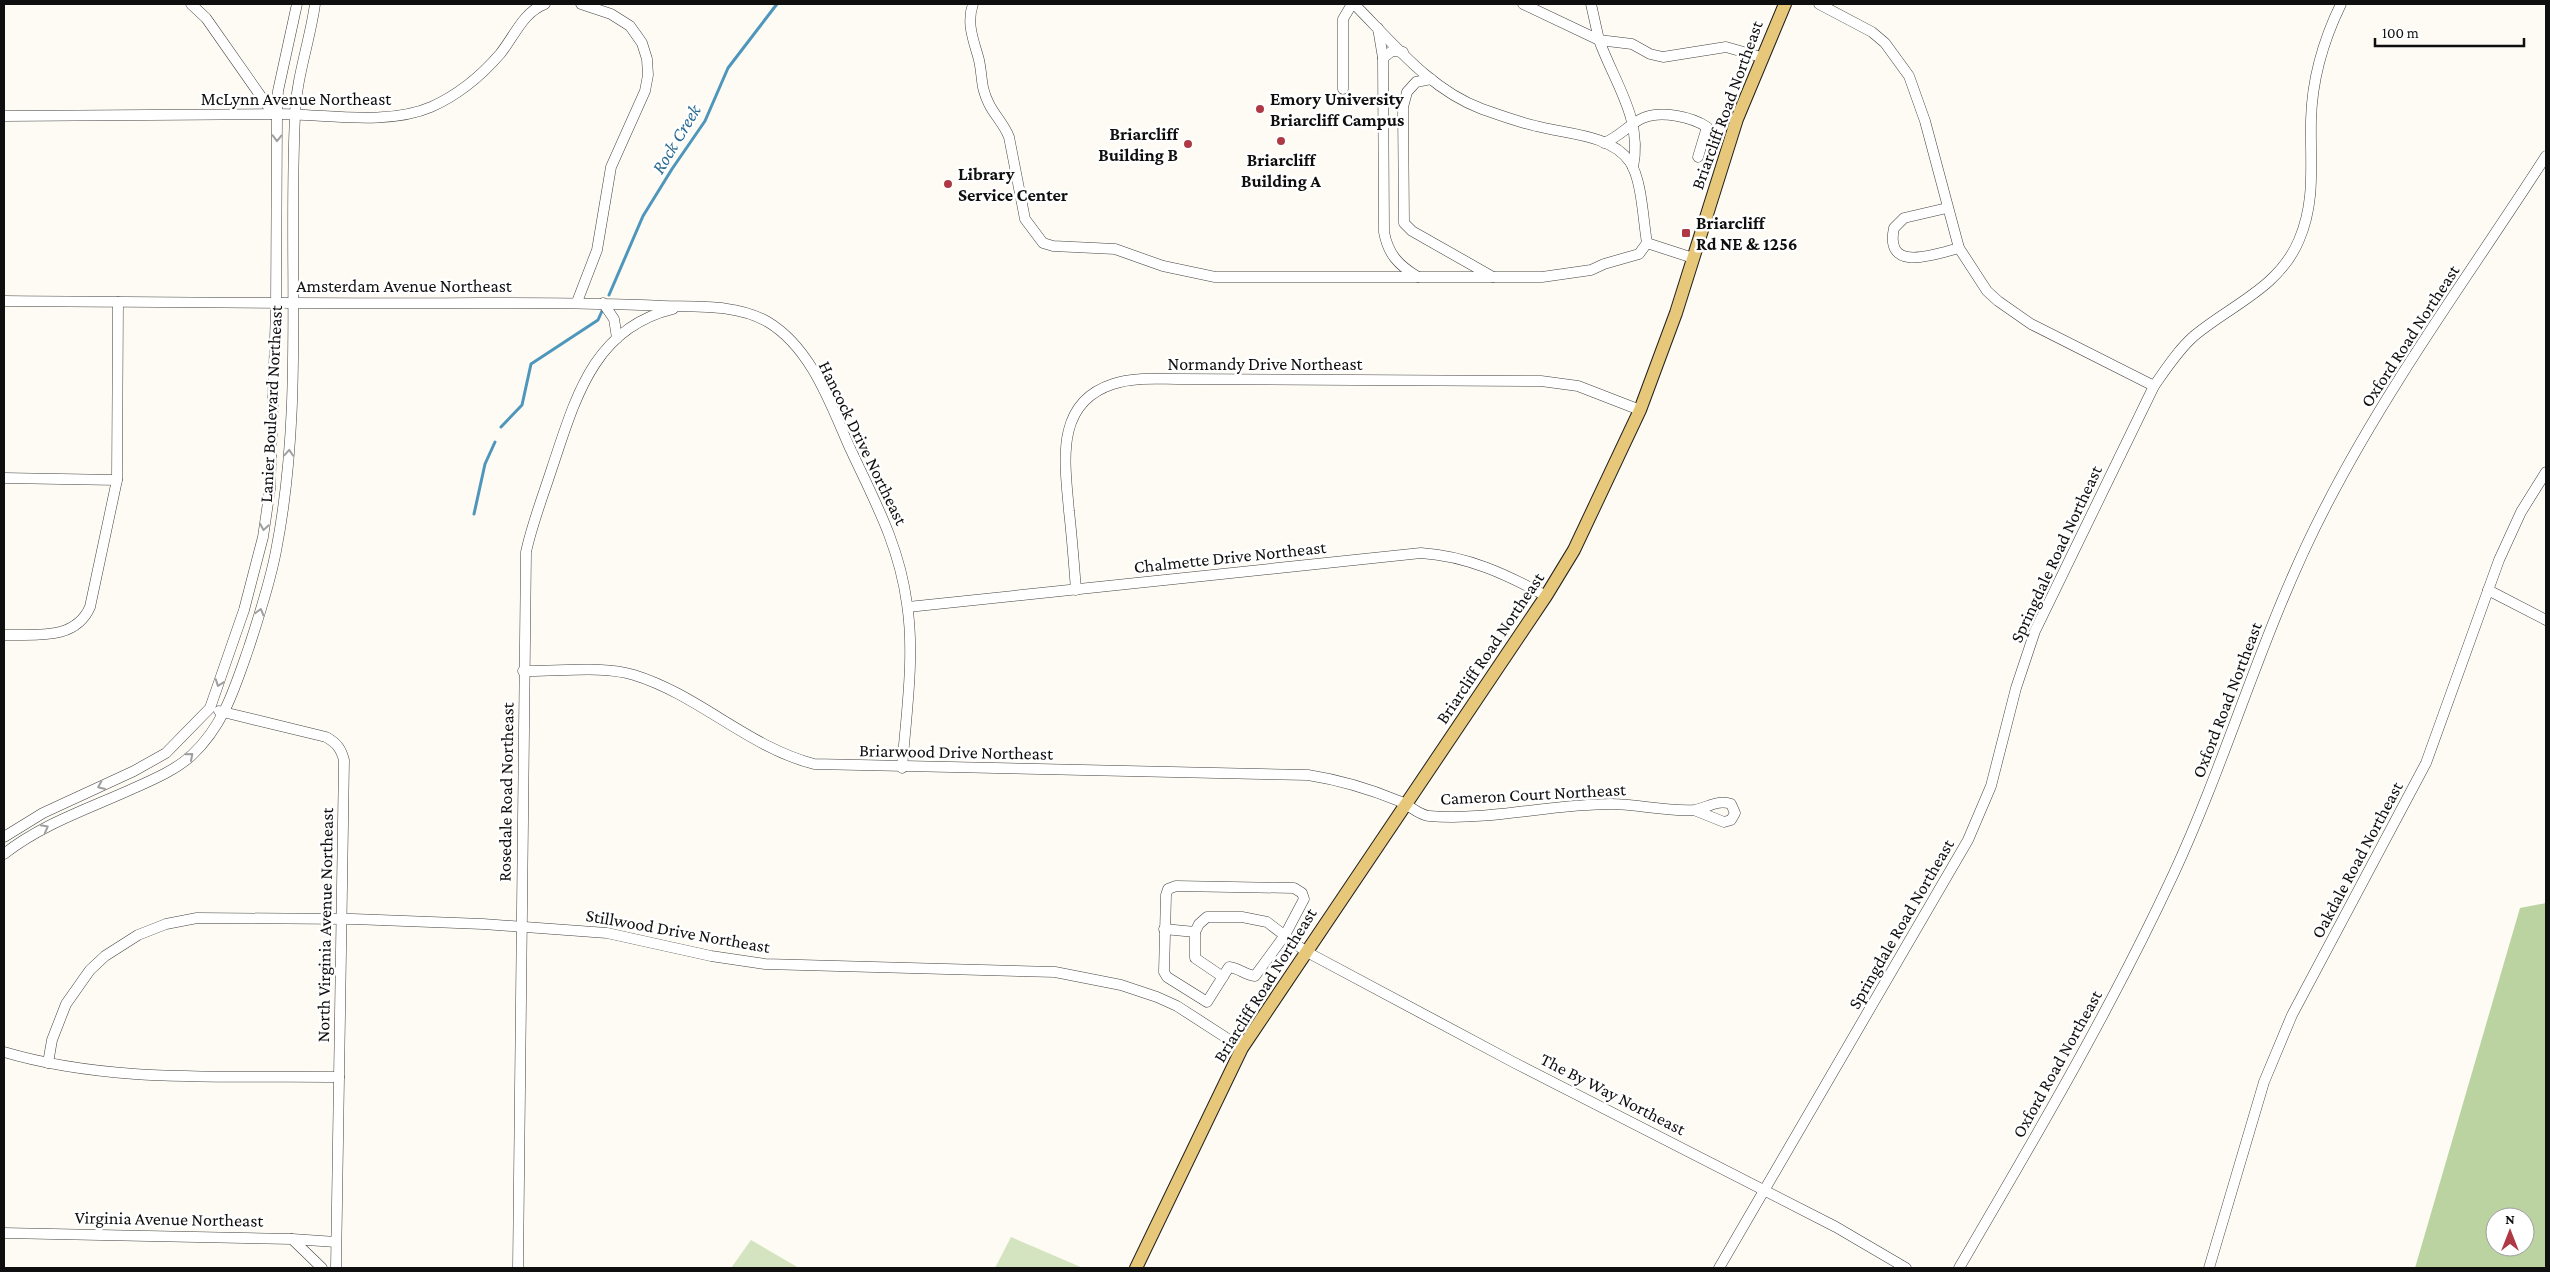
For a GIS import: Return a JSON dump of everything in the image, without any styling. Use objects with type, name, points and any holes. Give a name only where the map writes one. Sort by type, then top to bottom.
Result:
[{"type":"main road","name":"Briarcliff Road Northeast","points":[[1136,1268],[1242,1048],[1305,951],[1546,596],[1593,511],[1640,410],[1671,327],[1737,119],[1761,57],[1785,4]]},
{"type":"street","points":[[191,4],[206,18],[275,115]]},
{"type":"street","name":"Lanier Boulevard Northeast","points":[[4,837],[43,813],[166,753],[210,708],[244,610],[260,547],[272,467],[275,302],[275,115],[278,91],[297,4]]},
{"type":"street","name":"Lanier Boulevard Northeast","points":[[4,854],[55,822],[168,771],[190,757],[206,740],[225,713],[236,687],[257,622],[276,550],[289,453],[295,115],[300,73],[310,36],[315,4]]},
{"type":"street","name":"McLynn Avenue Northeast","points":[[4,116],[295,115],[387,117],[430,108],[450,98],[472,82],[499,55],[525,19],[535,9],[544,4]]},
{"type":"street","points":[[577,302],[597,250],[611,167],[645,90],[648,75],[647,59],[642,43],[630,26],[611,14],[581,4]]},
{"type":"street","points":[[973,4],[970,30],[979,62],[981,86],[990,106],[1004,124],[1025,219],[1043,243],[1053,246],[1115,249],[1163,266],[1215,277],[1418,278],[1542,277],[1578,273],[1639,254],[1647,243],[1633,168],[1636,153],[1634,124],[1623,90],[1599,40],[1591,4]]},
{"type":"street","points":[[1343,89],[1343,20],[1353,4],[1431,79],[1446,90],[1481,108],[1534,126],[1604,142],[1624,156],[1633,168]]},
{"type":"street","points":[[1523,4],[1599,40],[1632,44],[1650,54],[1663,57],[1726,47],[1761,57]]},
{"type":"street","points":[[1819,4],[1872,32],[1885,43],[1909,76],[1925,121],[1959,248],[1987,291],[2031,324],[2154,386]]},
{"type":"street","name":"Springdale Road Northeast","points":[[1719,1268],[1971,835],[1991,786],[2016,688],[2035,631],[2154,386],[2173,359],[2194,336],[2264,286],[2279,271],[2298,242],[2309,211],[2311,195],[2311,121],[2316,74],[2323,44],[2341,4]]},
{"type":"street","points":[[1377,27],[1381,38],[1383,58],[1384,232],[1390,254],[1404,269],[1418,278]]},
{"type":"street","points":[[1383,58],[1392,51],[1403,52]]},
{"type":"street","points":[[283,68],[300,73]]},
{"type":"street","points":[[1431,79],[1416,82],[1404,100],[1404,222],[1412,231],[1494,277]]},
{"type":"street","points":[[1604,142],[1622,134],[1634,124],[1654,115],[1682,118],[1701,123],[1707,127],[1707,133],[1698,157]]},
{"type":"street","name":"Oxford Road Northeast","points":[[1959,1268],[2083,1054],[2122,981],[2174,873],[2213,783],[2281,603],[2325,507],[2380,410],[2546,156]]},
{"type":"street","points":[[1947,208],[1904,218],[1894,228],[1893,244],[1898,252],[1911,259],[1959,248]]},
{"type":"street","points":[[1647,243],[1693,258]]},
{"type":"street","name":"Amsterdam Avenue Northeast","points":[[4,301],[577,302],[684,307]]},
{"type":"street","points":[[4,635],[65,632],[74,628],[87,615],[117,480],[118,302]]},
{"type":"street","points":[[603,303],[614,319],[617,338]]},
{"type":"street","name":"Rosedale Road Northeast","points":[[518,1268],[525,560],[530,535],[565,428],[586,376],[596,360],[617,338],[652,316],[684,307]]},
{"type":"street","name":"Hancock Drive Northeast","points":[[684,307],[728,309],[752,315],[780,331],[800,352],[826,395],[878,504],[895,553],[908,608],[908,689],[902,768]]},
{"type":"street","name":"Normandy Drive Northeast","points":[[1076,590],[1065,476],[1065,440],[1074,418],[1086,400],[1112,384],[1127,381],[1177,379],[1542,381],[1578,386],[1640,410]]},
{"type":"street","name":"Oakdale Road Northeast","points":[[2209,1268],[2268,1073],[2305,990],[2371,870],[2426,763],[2488,590],[2511,532],[2546,472]]},
{"type":"street","points":[[4,478],[117,480]]},
{"type":"street","points":[[260,547],[276,550]]},
{"type":"street","name":"Chalmette Drive Northeast","points":[[908,608],[1421,553],[1472,561],[1508,576],[1546,596]]},
{"type":"street","points":[[2488,590],[2546,620]]},
{"type":"street","name":"Briarwood Drive Northeast","points":[[523,671],[581,671],[632,675],[671,690],[770,749],[785,756],[821,765],[1308,775],[1353,785],[1406,804]]},
{"type":"street","name":"North Virginia Avenue Northeast","points":[[210,708],[326,737],[334,741],[341,750],[344,760],[336,1268]]},
{"type":"street","name":"Cameron Court Northeast","points":[[1406,804],[1427,816],[1479,816],[1611,804],[1694,810]]},
{"type":"street","points":[[1176,886],[1294,888],[1302,893],[1304,899],[1285,935],[1256,976],[1249,975],[1237,968],[1229,967],[1207,1002],[1167,977],[1164,972],[1166,895],[1168,890],[1176,886]]},
{"type":"street","name":"The By Way Northeast","points":[[1195,932],[1198,924],[1208,917],[1242,917],[1268,922],[1305,951],[1513,1062],[1765,1190],[1906,1268]]},
{"type":"street","name":"Stillwood Drive Northeast","points":[[48,1063],[58,1022],[76,987],[105,956],[138,935],[166,924],[197,918],[341,919],[483,924],[623,935],[711,956],[759,963],[1055,972],[1133,988],[1177,1006],[1242,1048]]},
{"type":"street","points":[[1164,929],[1195,932],[1195,958],[1223,977]]},
{"type":"street","points":[[1177,1006],[1186,989]]},
{"type":"street","points":[[4,1052],[48,1063],[142,1074],[339,1077]]},
{"type":"street","name":"Virginia Avenue Northeast","points":[[4,1233],[292,1239]]},
{"type":"street","points":[[292,1239],[336,1242]]},
{"type":"street","points":[[292,1239],[322,1268]]},
{"type":"green space","points":[[2546,903],[2546,1268],[2415,1268],[2520,908]]},
{"type":"green space","points":[[1011,1237],[1083,1268],[995,1268]]},
{"type":"green space","points":[[751,1240],[799,1268],[731,1268]]},
{"type":"waterway","name":"Rock Creek","points":[[609,295],[643,216],[705,121],[728,68],[777,4]]},
{"type":"waterway","name":"Rock Creek","points":[[501,427],[522,405],[531,364],[598,320],[602,311]]},
{"type":"waterway","name":"Rock Creek","points":[[474,514],[485,464],[495,442]]},
{"type":"place","name":"Emory University Briarcliff Campus","points":[[1260,109]]},
{"type":"place","name":"Briarcliff Building A","points":[[1281,141]]},
{"type":"place","name":"Briarcliff Building B","points":[[1188,144]]},
{"type":"place","name":"Library Service Center","points":[[948,184]]},
{"type":"place","name":"Briarcliff Rd NE & 1256","points":[[1686,233]]}]
